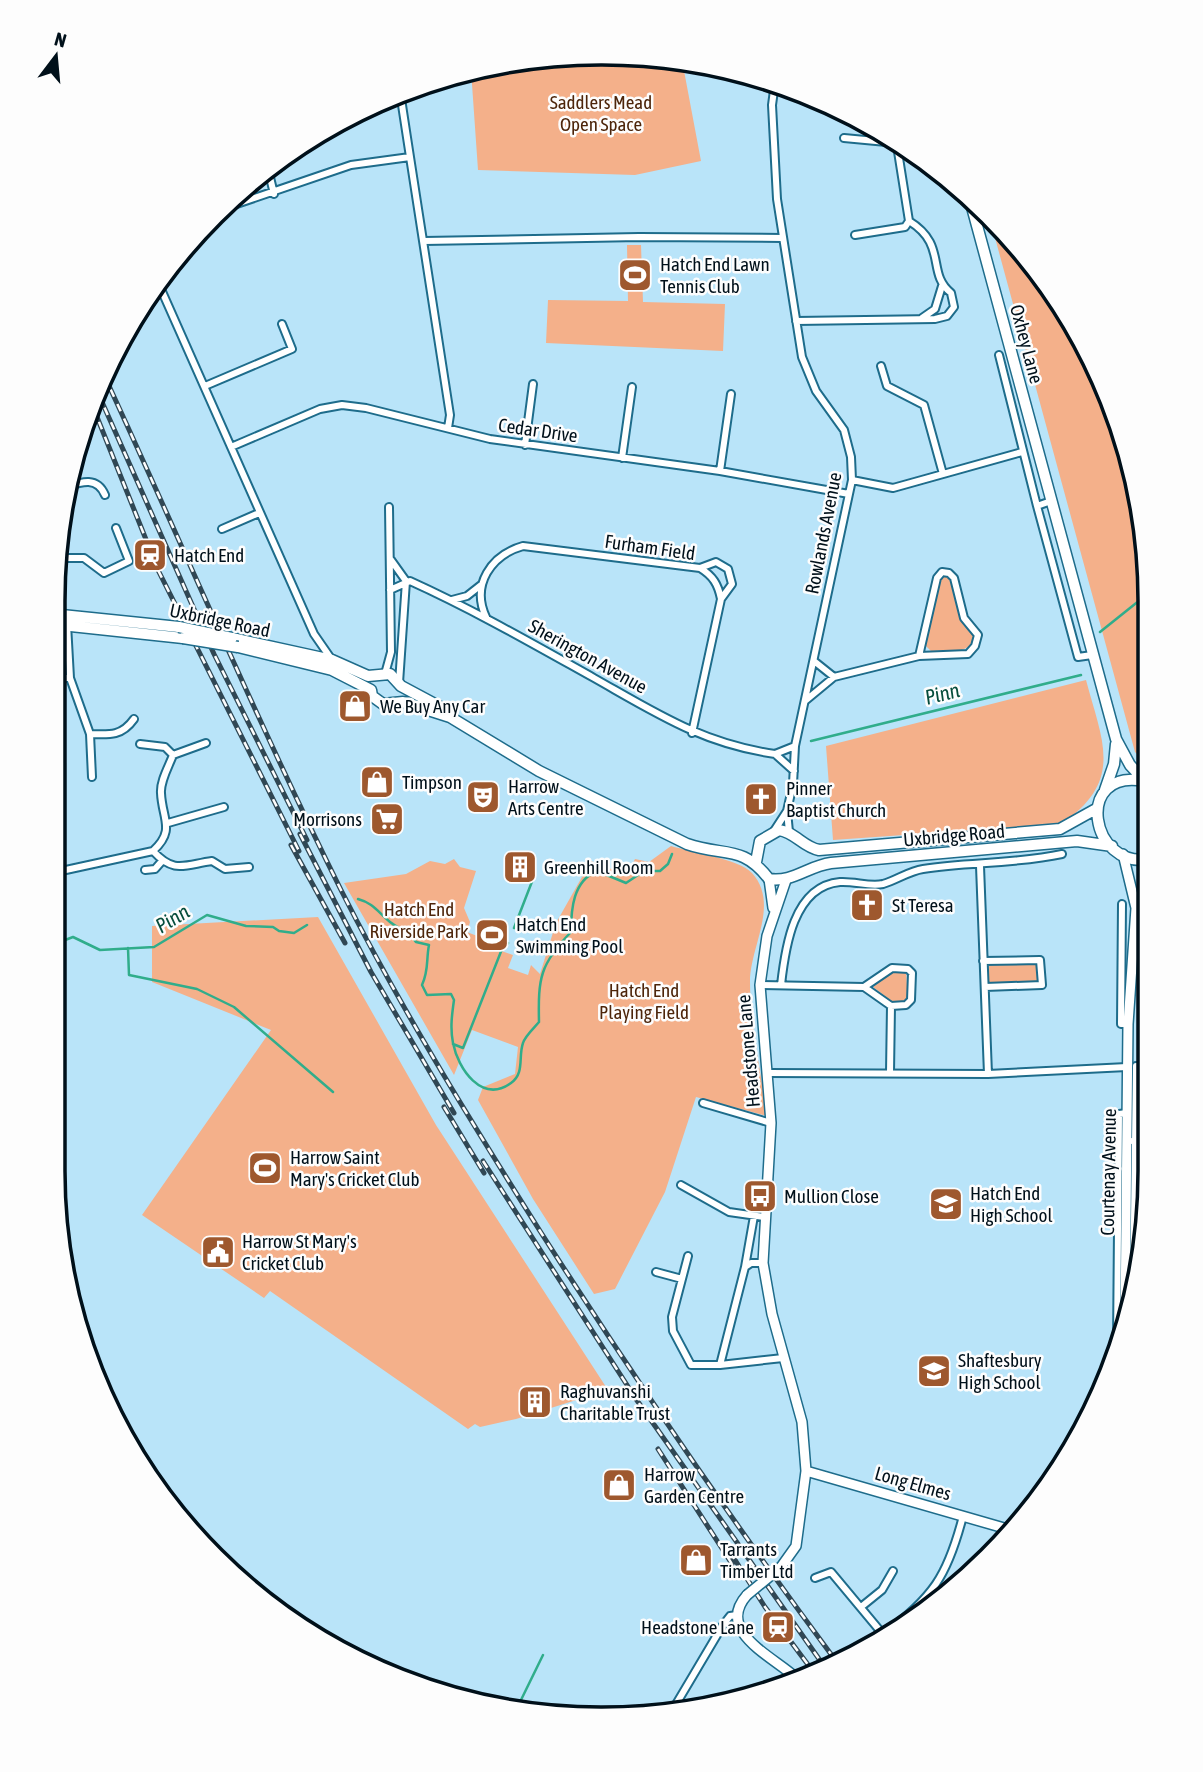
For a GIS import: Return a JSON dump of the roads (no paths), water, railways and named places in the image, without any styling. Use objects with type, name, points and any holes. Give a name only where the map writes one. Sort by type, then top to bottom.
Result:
[{"type":"main road","name":"Oxhey Lane","points":[[974,216],[1116,740],[1130,765],[1138,773]]},
{"type":"main road","name":"Uxbridge Road","points":[[66,620],[161,630],[314,661],[348,676],[370,690],[378,702],[410,703],[450,717],[539,771],[702,850],[734,852],[757,846],[774,831]]},
{"type":"main road","name":"Uxbridge Road","points":[[314,661],[332,660],[360,674],[395,677],[400,684],[444,709],[450,717]]},
{"type":"main road","points":[[370,690],[381,675]]},
{"type":"main road","points":[[393,702],[399,697],[400,684]]},
{"type":"main road","name":"Oxhey Lane","points":[[1096,809],[1114,764],[1116,740]]},
{"type":"main road","points":[[1105,792],[1127,780],[1138,782]]},
{"type":"main road","name":"Uxbridge Road","points":[[805,846],[819,850],[1060,830],[1096,809]]},
{"type":"main road","points":[[1096,809],[1098,828],[1112,846],[1123,855],[1138,860]]},
{"type":"main road","points":[[774,831],[789,832],[805,846],[806,863],[800,873]]},
{"type":"main road","name":"Uxbridge Road","points":[[734,852],[756,862],[769,879],[786,880],[831,863],[1064,842],[1112,846]]},
{"type":"main road","points":[[756,862],[757,846]]},
{"type":"street","name":"Rowlands Avenue","points":[[774,93],[777,200],[802,357],[816,391],[844,430],[851,457],[852,480],[795,746],[794,771],[786,811],[789,832]]},
{"type":"street","points":[[402,104],[450,415],[447,428]]},
{"type":"street","points":[[844,138],[875,140]]},
{"type":"street","points":[[855,235],[905,227],[909,221],[899,154]]},
{"type":"street","points":[[242,203],[351,165],[410,157]]},
{"type":"street","points":[[271,180],[274,194]]},
{"type":"street","points":[[909,221],[924,230],[932,245],[942,286],[934,309],[921,319]]},
{"type":"street","points":[[424,242],[636,237],[783,238]]},
{"type":"street","points":[[796,321],[921,319],[947,316],[954,307],[951,293],[942,286]]},
{"type":"street","points":[[163,293],[314,634],[332,660]]},
{"type":"street","points":[[205,386],[292,349],[282,324]]},
{"type":"street","name":"Oxhey Lane","points":[[999,355],[1022,452],[1078,657],[1092,655]]},
{"type":"street","points":[[881,366],[887,386],[924,405],[943,474]]},
{"type":"street","points":[[525,445],[533,384]]},
{"type":"street","points":[[622,458],[632,387]]},
{"type":"street","points":[[720,471],[731,394]]},
{"type":"street","name":"Cedar Drive","points":[[231,447],[320,409],[342,405],[366,408],[525,445],[720,471],[849,494]]},
{"type":"street","points":[[852,480],[893,488],[1022,452]]},
{"type":"street","points":[[78,484],[87,481],[99,485],[105,495]]},
{"type":"street","points":[[1037,506],[1051,501]]},
{"type":"street","points":[[381,675],[391,652],[390,508]]},
{"type":"street","points":[[222,529],[259,513]]},
{"type":"street","points":[[67,558],[84,558],[104,573],[129,561],[116,528]]},
{"type":"street","name":"Furham Field","points":[[452,600],[467,596],[482,584],[491,564],[506,551],[523,546],[700,568],[715,581],[721,599]]},
{"type":"street","points":[[391,560],[406,581],[400,684]]},
{"type":"street","points":[[692,733],[721,599],[732,584],[727,569],[716,562],[700,568]]},
{"type":"street","points":[[804,702],[834,677],[919,656],[968,654],[975,646],[978,635],[964,618],[954,578],[950,573],[942,572],[937,578],[919,656]]},
{"type":"street","points":[[390,590],[406,581]]},
{"type":"street","name":"Sherington Avenue","points":[[406,581],[486,617],[692,733],[742,750],[775,754],[795,746]]},
{"type":"street","points":[[482,584],[481,607],[486,617]]},
{"type":"street","points":[[66,620],[70,678],[90,734],[92,777]]},
{"type":"street","points":[[314,634],[314,661]]},
{"type":"street","points":[[814,661],[834,677]]},
{"type":"street","points":[[65,678],[70,678]]},
{"type":"street","points":[[90,734],[116,734],[126,730],[134,719]]},
{"type":"street","points":[[173,755],[206,743]]},
{"type":"street","points":[[140,744],[165,747],[173,755]]},
{"type":"street","points":[[775,754],[794,771]]},
{"type":"street","points":[[65,870],[153,851],[162,843],[168,823],[161,792],[173,755]]},
{"type":"street","points":[[168,823],[224,807]]},
{"type":"street","points":[[774,831],[786,811]]},
{"type":"street","points":[[153,851],[162,861],[174,867],[212,861],[225,869],[249,867]]},
{"type":"street","points":[[988,1074],[980,866],[1062,854]]},
{"type":"street","name":"Courtenay Avenue","points":[[1123,855],[1136,908],[1128,1024],[1131,1066],[1132,1250]]},
{"type":"street","points":[[145,870],[155,869],[162,861]]},
{"type":"street","name":"Headstone Lane","points":[[781,985],[784,953],[791,930],[802,907],[813,894],[828,885],[841,882],[880,884],[922,869],[980,866]]},
{"type":"street","name":"Headstone Lane","points":[[769,879],[773,913]]},
{"type":"street","name":"Headstone Lane","points":[[737,1615],[747,1594],[781,1567],[796,1546],[806,1471],[802,1422],[783,1358],[764,1263],[759,1216],[771,1123],[760,985],[773,913],[786,880]]},
{"type":"street","name":"Courtenay Avenue","points":[[1122,904],[1121,1024],[1128,1024]]},
{"type":"street","name":"Courtenay Avenue","points":[[1136,908],[1138,904]]},
{"type":"street","points":[[1121,924],[1135,925]]},
{"type":"street","points":[[983,961],[1040,960],[1042,985],[985,987]]},
{"type":"street","points":[[760,985],[864,986],[892,968],[908,969],[912,973],[911,1000],[906,1005],[891,1006],[864,986]]},
{"type":"street","points":[[890,1073],[891,1006]]},
{"type":"street","name":"Courtenay Avenue","points":[[1118,1316],[1123,1113],[1131,1066]]},
{"type":"street","points":[[768,1073],[988,1074],[1138,1066]]},
{"type":"street","points":[[703,1102],[771,1123]]},
{"type":"street","name":"Courtenay Avenue","points":[[1123,1113],[1131,1141],[1120,1246],[1123,1295]]},
{"type":"street","points":[[1131,1141],[1138,1141]]},
{"type":"street","points":[[681,1185],[729,1212],[759,1216],[720,1365]]},
{"type":"street","points":[[688,1256],[672,1317],[673,1331],[691,1364],[720,1365],[783,1358]]},
{"type":"street","points":[[745,1268],[751,1263],[764,1263]]},
{"type":"street","points":[[656,1272],[682,1279]]},
{"type":"street","name":"Long Elmes","points":[[806,1471],[1002,1527]]},
{"type":"street","points":[[927,1597],[951,1560],[963,1516]]},
{"type":"street","points":[[861,1607],[882,1590],[893,1571]]},
{"type":"street","points":[[815,1578],[831,1572],[879,1630]]},
{"type":"street","points":[[677,1702],[730,1616],[737,1615],[742,1633],[749,1641],[790,1673]]},
{"type":"waterway","name":"Pinn","points":[[1100,632],[1138,602]]},
{"type":"waterway","name":"Pinn","points":[[811,741],[1081,675]]},
{"type":"waterway","points":[[358,899],[372,905],[416,942],[429,945],[422,985],[427,995],[451,994],[454,1000],[452,1037],[460,1063],[473,1081],[490,1089],[500,1088],[511,1083],[518,1074],[524,1040],[539,1022],[539,994],[543,972],[553,953],[571,932],[573,905],[583,882],[597,871],[626,883],[644,871],[660,871],[668,864],[672,854]]},
{"type":"waterway","points":[[514,928],[533,879]]},
{"type":"waterway","name":"Pinn","points":[[65,940],[73,937],[100,950],[154,947],[207,915],[246,926],[273,927],[279,931],[294,933],[307,925]]},
{"type":"waterway","points":[[453,1044],[463,1048],[502,949],[508,943]]},
{"type":"waterway","points":[[128,948],[129,975],[197,989],[234,1007],[333,1092]]},
{"type":"waterway","points":[[520,1701],[543,1655]]},
{"type":"railway","points":[[110,388],[310,826],[411,1020],[611,1341],[721,1502],[832,1655]]},
{"type":"railway","points":[[103,404],[214,654],[307,840]]},
{"type":"railway","points":[[97,418],[159,572],[299,851]]},
{"type":"railway","points":[[300,834],[371,972],[454,1113]]},
{"type":"railway","points":[[291,845],[345,943]]},
{"type":"railway","points":[[444,1107],[484,1173]]},
{"type":"railway","points":[[483,1161],[636,1399],[820,1660]]},
{"type":"railway","points":[[658,1449],[732,1564]]},
{"type":"railway","points":[[730,1552],[765,1607],[809,1665]]},
{"type":"place","name":"Hatch End Lawn Tennis Club","points":[[635,275]]},
{"type":"place","name":"Hatch End","points":[[150,555]]},
{"type":"place","name":"We Buy Any Car","points":[[355,706]]},
{"type":"place","name":"Timpson","points":[[377,782]]},
{"type":"place","name":"Harrow Arts Centre","points":[[483,797]]},
{"type":"place","name":"Pinner Baptist Church","points":[[761,799]]},
{"type":"place","name":"Morrisons","points":[[387,819]]},
{"type":"place","name":"Greenhill Room","points":[[520,867]]},
{"type":"place","name":"St Teresa","points":[[867,905]]},
{"type":"place","name":"Hatch End Swimming Pool","points":[[492,935]]},
{"type":"place","name":"Harrow Saint Mary's Cricket Club","points":[[265,1168]]},
{"type":"place","name":"Mullion Close","points":[[760,1196]]},
{"type":"place","name":"Hatch End High School","points":[[946,1204]]},
{"type":"place","name":"Harrow St Mary's Cricket Club","points":[[218,1252]]},
{"type":"place","name":"Shaftesbury High School","points":[[934,1371]]},
{"type":"place","name":"Raghuvanshi Charitable Trust","points":[[535,1402]]},
{"type":"place","name":"Harrow Garden Centre","points":[[619,1485]]},
{"type":"place","name":"Tarrants Timber Ltd","points":[[696,1560]]},
{"type":"place","name":"Headstone Lane","points":[[778,1627]]},
{"type":"park label","name":"Saddlers Mead Open Space","points":[[601,113]]},
{"type":"park label","name":"Hatch End Riverside Park","points":[[419,920]]},
{"type":"park label","name":"Hatch End Playing Field","points":[[644,1001]]}]
